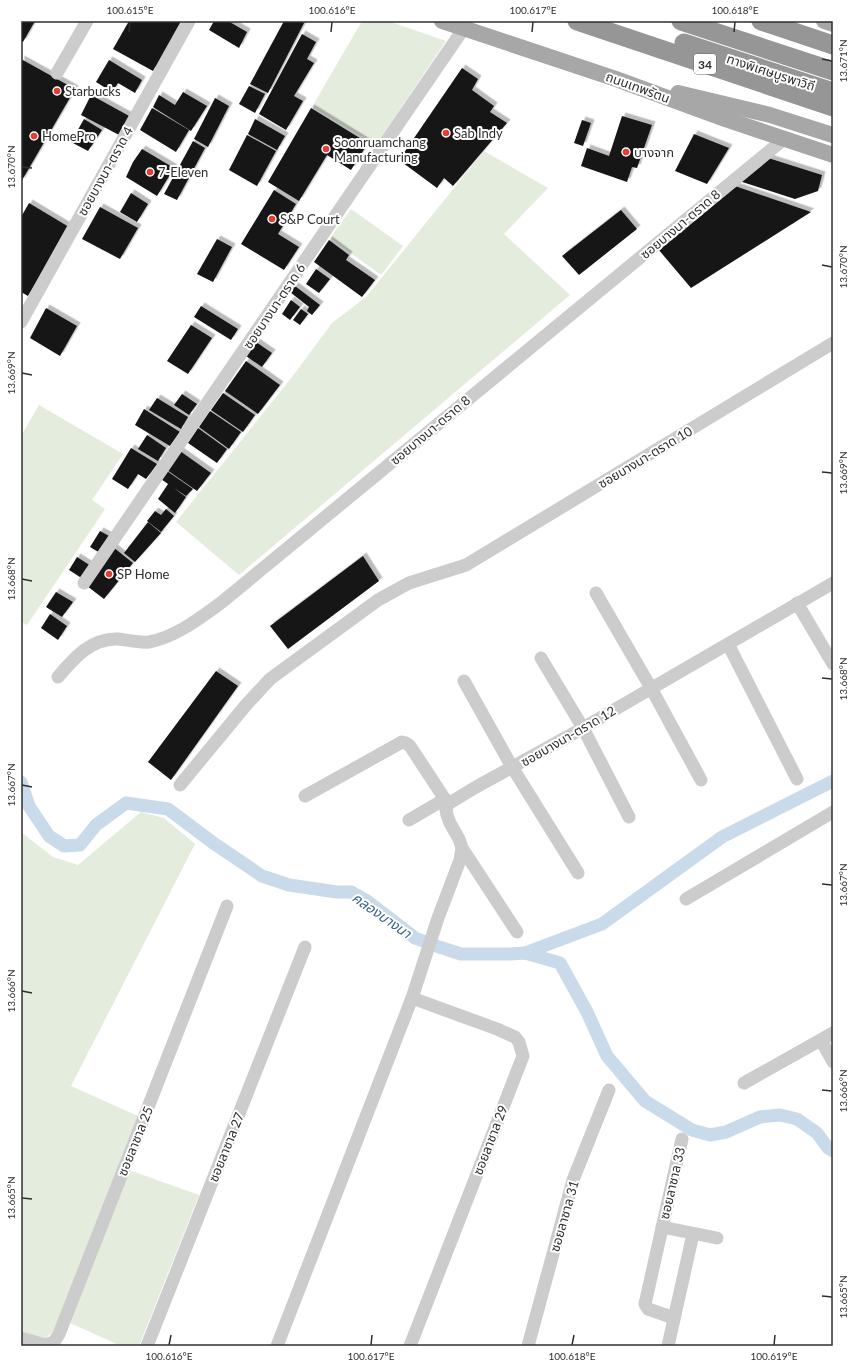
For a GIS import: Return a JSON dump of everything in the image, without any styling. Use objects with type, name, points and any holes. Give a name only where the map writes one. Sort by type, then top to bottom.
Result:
[{"type":"highway","name":"34","points":[[577,21],[833,107]]},
{"type":"highway","name":"ทางพิเศษบูรพาวิถี","points":[[617,21],[833,92]]},
{"type":"highway","name":"ทางพิเศษบูรพาวิถี","points":[[681,21],[833,71]]},
{"type":"highway","points":[[761,21],[833,45]]},
{"type":"main road","name":"ถนนเทพรัตน","points":[[442,21],[622,81],[725,119],[833,155]]},
{"type":"main road","points":[[824,21],[833,24]]},
{"type":"main road","points":[[622,81],[730,104],[800,124],[833,136]]},
{"type":"street","points":[[57,73],[87,21]]},
{"type":"street","name":"ซอยบางนา-ตราด 4","points":[[21,322],[189,21]]},
{"type":"street","name":"ซอยบางนา-ตราด 6","points":[[84,583],[464,28]]},
{"type":"street","name":"ซอยบางนา-ตราด 8","points":[[58,677],[78,654],[92,645],[103,640],[117,639],[147,642],[162,638],[193,623],[222,602],[784,138]]},
{"type":"street","name":"ซอยบางนา-ตราด 10","points":[[180,785],[246,705],[270,679],[378,600],[410,583],[466,565],[833,343]]},
{"type":"street","name":"ซอยบางนา-ตราด 12","points":[[409,820],[512,768],[833,583]]},
{"type":"street","points":[[596,593],[651,688],[701,780]]},
{"type":"street","points":[[797,603],[833,664]]},
{"type":"street","points":[[728,644],[798,780]]},
{"type":"street","points":[[541,658],[582,728],[629,817]]},
{"type":"street","points":[[464,681],[512,768],[578,873]]},
{"type":"street","points":[[305,796],[402,742],[406,742],[446,802],[446,815],[459,839],[462,848],[516,932]]},
{"type":"street","points":[[686,899],[833,812]]},
{"type":"street","points":[[277,1346],[412,998],[438,918],[460,860],[462,848]]},
{"type":"street","name":"ซอยลาซาล 25","points":[[21,1338],[45,1345],[54,1342],[59,1334],[227,906]]},
{"type":"street","name":"ซอยลาซาล 27","points":[[147,1346],[304,948]]},
{"type":"street","name":"ซอยลาซาล 29","points":[[410,1346],[523,1056],[519,1042],[515,1037],[412,998]]},
{"type":"street","points":[[744,1083],[833,1033]]},
{"type":"street","points":[[821,1040],[833,1062]]},
{"type":"street","name":"ซอยลาซาล 31","points":[[528,1346],[573,1180],[609,1090]]},
{"type":"street","name":"ซอยลาซาล 33","points":[[674,1318],[648,1309],[645,1304],[682,1139]]},
{"type":"street","name":"ซอยลาซาล 33","points":[[662,1227],[717,1238]]},
{"type":"street","points":[[668,1346],[693,1234]]},
{"type":"green space","points":[[362,21],[388,21],[446,41],[376,145],[312,107]]},
{"type":"green space","points":[[484,151],[548,188],[504,234],[570,295],[239,575],[176,522],[292,377],[332,323],[366,297]]},
{"type":"green space","points":[[351,209],[403,246],[381,275],[330,238]]},
{"type":"green space","points":[[39,405],[123,454],[92,500],[105,509],[27,625],[21,622],[21,436]]},
{"type":"green space","points":[[141,812],[164,818],[195,844],[71,1086],[138,1116],[54,1330],[46,1338],[39,1338],[21,1331],[21,832],[53,857],[78,865]]},
{"type":"green space","points":[[129,1170],[199,1195],[139,1346],[121,1346],[68,1322]]},
{"type":"building","points":[[21,21],[35,21],[23,42],[21,41]]},
{"type":"building","points":[[129,21],[181,21],[153,71],[113,49]]},
{"type":"building","points":[[214,21],[228,21],[247,32],[239,48],[209,30]]},
{"type":"building","points":[[284,21],[300,21],[304,23],[268,93],[250,84]]},
{"type":"building","points":[[302,34],[316,42],[307,59],[314,63],[294,96],[303,101],[286,130],[259,114]]},
{"type":"building","name":"HomePro","points":[[21,59],[75,89],[21,182]]},
{"type":"building","points":[[109,60],[142,80],[135,93],[118,83],[112,92],[96,82]]},
{"type":"building","name":"Sab Indy","points":[[462,68],[478,79],[472,90],[494,106],[490,112],[507,123],[453,186],[444,178],[437,188],[399,160]]},
{"type":"building","points":[[249,86],[265,94],[255,113],[239,104]]},
{"type":"building","points":[[183,92],[207,106],[191,131],[153,107],[159,95],[175,105]]},
{"type":"building","points":[[91,95],[131,117],[121,136],[81,115]]},
{"type":"building","points":[[215,98],[229,106],[208,147],[194,139]]},
{"type":"building","points":[[152,108],[189,130],[176,152],[140,130]]},
{"type":"building","name":"Soonruamchang Manufacturing","points":[[311,108],[368,143],[351,170],[327,155],[299,201],[268,182]]},
{"type":"building","name":"บางจาก","points":[[622,116],[652,125],[637,168],[632,167],[627,182],[581,166],[587,148],[609,156]]},
{"type":"building","points":[[84,119],[102,130],[88,151],[71,142]]},
{"type":"building","points":[[255,119],[285,136],[277,150],[248,134]]},
{"type":"building","points":[[582,120],[591,123],[583,146],[574,143]]},
{"type":"building","points":[[694,134],[729,148],[707,184],[675,171]]},
{"type":"building","points":[[247,135],[276,151],[257,186],[229,170]]},
{"type":"building","points":[[193,141],[205,148],[177,200],[164,194]]},
{"type":"building","name":"7-Eleven","points":[[142,149],[174,168],[157,196],[126,177],[133,162]]},
{"type":"building","points":[[765,157],[822,175],[818,191],[795,199],[736,180]]},
{"type":"building","points":[[732,185],[811,212],[691,288],[658,249]]},
{"type":"building","name":"S&P Court","points":[[274,190],[296,204],[278,234],[299,247],[284,270],[241,244]]},
{"type":"building","points":[[131,193],[148,204],[137,222],[120,212]]},
{"type":"building","points":[[29,203],[69,227],[28,296],[21,292],[21,217]]},
{"type":"building","points":[[100,207],[138,228],[120,259],[82,239]]},
{"type":"building","points":[[621,210],[637,229],[579,275],[562,256]]},
{"type":"building","points":[[217,239],[232,247],[213,282],[197,274]]},
{"type":"building","points":[[329,240],[349,255],[346,260],[375,280],[362,297],[314,262]]},
{"type":"building","points":[[316,269],[330,279],[319,293],[306,284]]},
{"type":"building","points":[[295,286],[320,305],[312,315],[307,311],[309,307],[290,292]]},
{"type":"building","points":[[291,300],[300,307],[290,320],[282,314]]},
{"type":"building","points":[[201,306],[238,329],[231,340],[194,317]]},
{"type":"building","points":[[46,308],[77,326],[60,356],[30,338]]},
{"type":"building","points":[[301,309],[308,314],[300,325],[293,320]]},
{"type":"building","points":[[191,325],[212,338],[188,374],[167,361]]},
{"type":"building","points":[[256,342],[272,353],[262,367],[246,356]]},
{"type":"building","points":[[246,361],[280,385],[258,414],[225,391]]},
{"type":"building","points":[[223,393],[255,415],[243,432],[211,410]]},
{"type":"building","points":[[182,394],[197,404],[189,415],[174,405]]},
{"type":"building","points":[[157,398],[188,417],[181,429],[149,410]]},
{"type":"building","points":[[144,409],[180,432],[170,446],[135,425]]},
{"type":"building","points":[[210,411],[241,432],[229,449],[199,427]]},
{"type":"building","points":[[198,428],[227,449],[217,463],[188,443]]},
{"type":"building","points":[[147,435],[166,448],[158,461],[138,449]]},
{"type":"building","points":[[131,448],[157,464],[146,479],[138,474],[128,489],[112,479]]},
{"type":"building","points":[[180,451],[211,473],[197,491],[167,470]]},
{"type":"building","points":[[167,471],[193,489],[186,496],[174,488],[186,497],[175,513],[158,499],[168,484],[161,479]]},
{"type":"building","points":[[166,509],[174,516],[161,532],[147,521],[155,511],[161,515]]},
{"type":"building","points":[[148,522],[161,533],[135,562],[124,553]]},
{"type":"building","points":[[100,531],[111,537],[100,553],[90,547]]},
{"type":"building","name":"SP Home","points":[[113,547],[133,563],[104,599],[87,586]]},
{"type":"building","points":[[363,556],[379,581],[288,649],[270,626]]},
{"type":"building","points":[[77,557],[91,566],[83,579],[69,570]]},
{"type":"building","points":[[56,592],[73,602],[62,617],[46,607]]},
{"type":"building","points":[[50,614],[67,626],[58,640],[41,628]]},
{"type":"building","points":[[216,671],[238,686],[171,780],[148,762]]},
{"type":"waterway","points":[[525,953],[602,924],[722,837],[833,781]]},
{"type":"waterway","name":"คลองบางนา","points":[[21,782],[29,806],[49,836],[64,846],[80,845],[96,825],[126,803],[168,809],[212,842],[262,876],[289,885],[337,892],[351,892],[367,901],[415,938],[461,954],[525,953],[560,963],[587,1012],[607,1056],[645,1101],[692,1130],[710,1135],[726,1132],[760,1117],[780,1115],[797,1119],[817,1133],[828,1148],[833,1151]]},
{"type":"place","name":"Starbucks","points":[[57,91]]},
{"type":"place","name":"Sab Indy","points":[[446,133]]},
{"type":"place","name":"HomePro","points":[[34,136]]},
{"type":"place","name":"Soonruamchang Manufacturing","points":[[326,149]]},
{"type":"place","name":"บางจาก","points":[[626,152]]},
{"type":"place","name":"7-Eleven","points":[[150,172]]},
{"type":"place","name":"S&P Court","points":[[272,219]]},
{"type":"place","name":"SP Home","points":[[109,574]]}]
